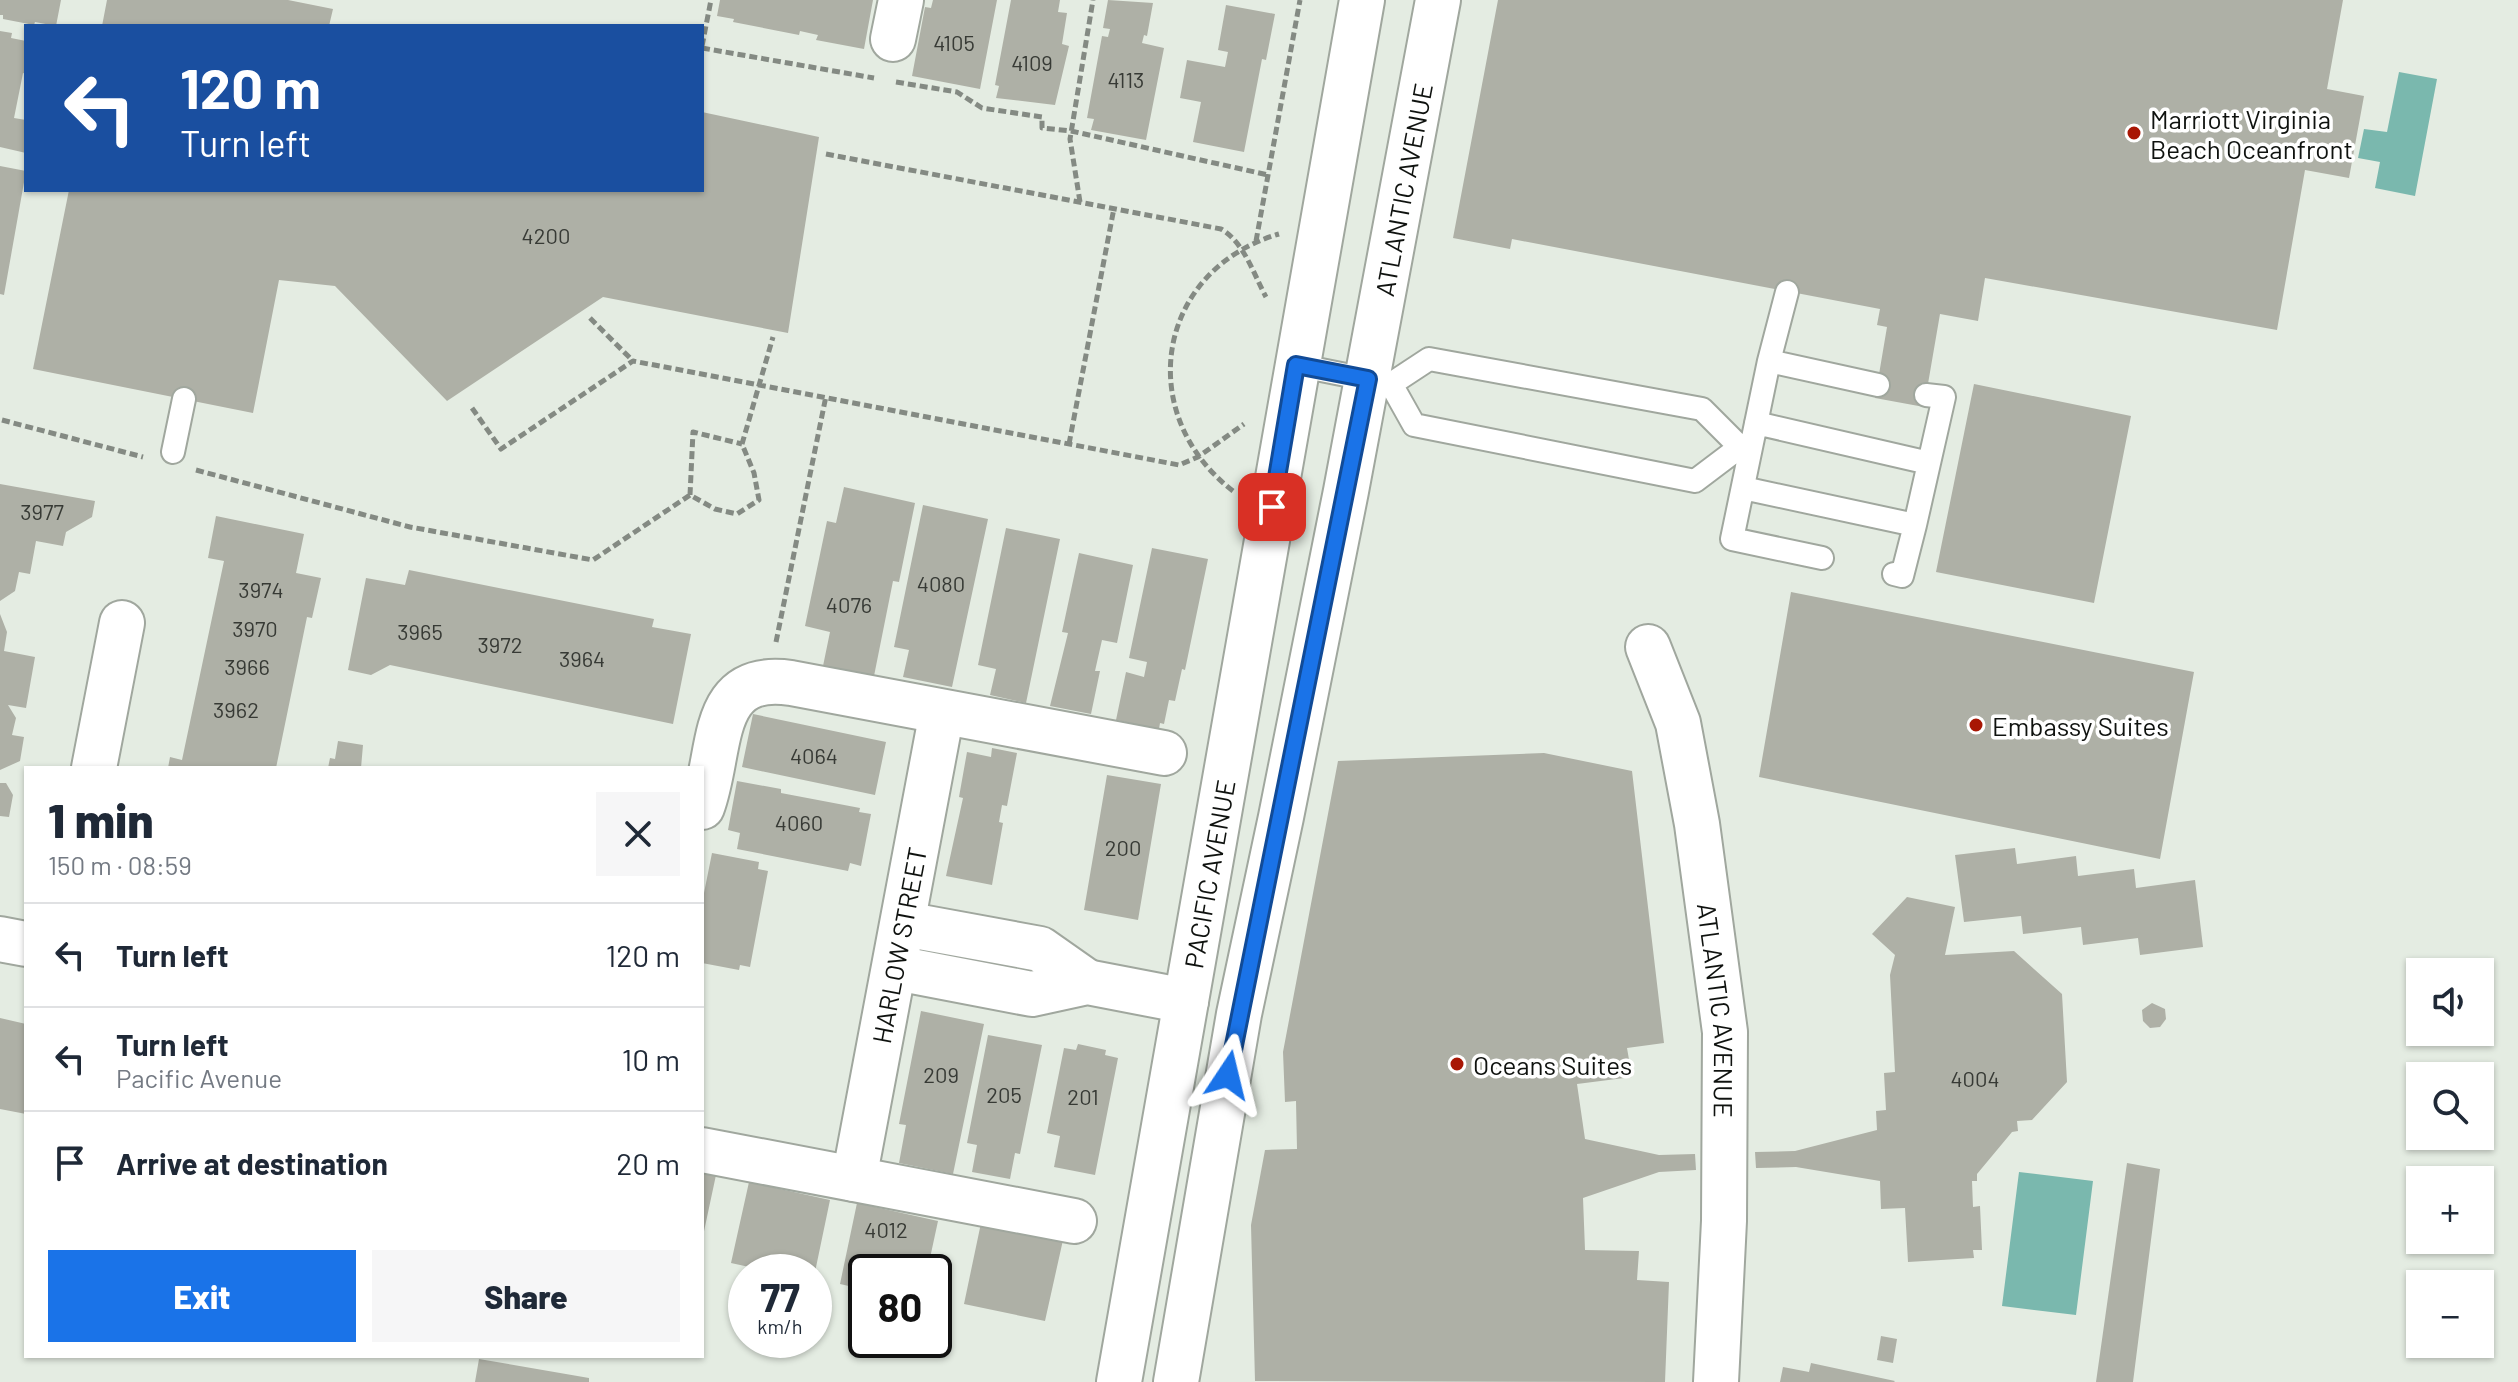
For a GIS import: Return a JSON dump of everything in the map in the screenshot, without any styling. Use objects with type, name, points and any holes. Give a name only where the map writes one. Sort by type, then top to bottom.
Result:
[{"type":"main road","points":[[1296,365],[1362,0]]},
{"type":"main road","name":"ATLANTIC AVENUE","points":[[1379,381],[1438,0]]},
{"type":"main road","name":"PACIFIC AVENUE","points":[[1119,1382],[1296,365]]},
{"type":"main road","points":[[1176,1382],[1239,1014],[1379,381]]},
{"type":"main road","points":[[94,766],[122,623]]},
{"type":"main road","name":"ATLANTIC AVENUE","points":[[1648,647],[1678,723],[1697,824],[1725,1032],[1724,1221],[1716,1382]]},
{"type":"main road","points":[[704,799],[724,715],[730,704],[750,684],[768,681],[1164,753]]},
{"type":"main road","name":"HARLOW STREET","points":[[854,1179],[942,712]]},
{"type":"main road","points":[[904,924],[1040,949],[1087,982]]},
{"type":"main road","points":[[0,939],[24,944]]},
{"type":"main road","points":[[896,968],[1032,994],[1087,982],[1186,1001]]},
{"type":"main road","points":[[704,1150],[1074,1221]]},
{"type":"lane","points":[[1787,292],[1756,423],[1745,449],[1743,488],[1732,539],[1822,558]]},
{"type":"lane","points":[[1296,365],[1379,381],[1429,359],[1702,409],[1745,449]]},
{"type":"lane","points":[[1769,361],[1878,385]]},
{"type":"lane","points":[[1379,381],[1414,425],[1695,481],[1745,449]]},
{"type":"lane","points":[[1894,574],[1902,576],[1944,397],[1926,395]]},
{"type":"lane","points":[[170,459],[184,399]]},
{"type":"lane","points":[[1756,423],[1929,463]]},
{"type":"lane","points":[[1743,488],[1915,525]]},
{"type":"path","points":[[704,37],[711,0]]},
{"type":"path","points":[[1080,202],[1071,131],[1093,0]]},
{"type":"path","points":[[1256,241],[1300,0]]},
{"type":"path","points":[[704,47],[957,92],[982,108],[1042,117],[1042,128],[1071,131],[1268,175]]},
{"type":"path","points":[[826,154],[1221,229],[1231,234],[1241,249],[1269,302]]},
{"type":"path","points":[[1069,444],[1114,208]]},
{"type":"path","points":[[1237,494],[1215,477],[1188,442],[1173,400],[1170,376],[1172,350],[1188,302],[1203,281],[1241,249],[1281,234]]},
{"type":"path","points":[[590,318],[633,361],[1179,465],[1198,457],[1248,421]]},
{"type":"path","points":[[690,495],[715,509],[737,514],[759,500],[754,473],[742,444],[773,337]]},
{"type":"path","points":[[472,408],[501,449],[633,361]]},
{"type":"path","points":[[768,681],[826,396]]},
{"type":"path","points":[[2,420],[170,459],[410,527],[593,560],[690,495]]},
{"type":"path","points":[[690,495],[693,432],[742,444]]},
{"type":"water","points":[[2399,72],[2437,79],[2415,196],[2375,188],[2380,162],[2358,158],[2364,129],[2387,132]]},
{"type":"water","points":[[2019,1172],[2093,1181],[2076,1315],[2002,1306]]},
{"type":"building","points":[[0,0],[61,0],[56,24],[29,24],[3,19]]},
{"type":"building","points":[[107,0],[288,0],[333,9],[329,24],[102,24]]},
{"type":"building","points":[[720,0],[873,0],[864,49],[816,40],[818,35],[800,31],[799,35],[733,22],[734,19],[717,16]]},
{"type":"building","points":[[933,0],[997,0],[980,89],[912,76],[925,7],[931,8]]},
{"type":"building","points":[[1011,0],[1060,0],[1058,12],[1067,13],[1062,44],[1069,46],[1055,105],[996,98],[999,86],[995,85]]},
{"type":"building","points":[[1108,0],[1153,3],[1147,36],[1144,35],[1142,43],[1164,48],[1146,140],[1091,130],[1094,119],[1087,118],[1102,36],[1108,37],[1110,29],[1103,28]]},
{"type":"building","points":[[1498,0],[2343,0],[2327,89],[2364,96],[2349,178],[2305,170],[2277,330],[1985,278],[1978,321],[1940,314],[1924,407],[1875,398],[1887,327],[1877,325],[1880,309],[1512,239],[1510,249],[1453,238]]},
{"type":"building","points":[[1226,5],[1275,14],[1266,60],[1262,59],[1244,152],[1193,142],[1201,102],[1180,98],[1187,60],[1225,67],[1228,52],[1218,50]]},
{"type":"building","points":[[0,31],[12,33],[11,38],[24,41],[24,73],[14,118],[24,120],[24,153],[0,147]]},
{"type":"building","points":[[704,112],[819,137],[788,333],[603,297],[447,401],[335,286],[279,280],[253,413],[33,369],[69,192],[704,192]]},
{"type":"building","points":[[0,166],[24,171],[24,182],[4,295],[0,294]]},
{"type":"building","points":[[1974,384],[2131,416],[2094,603],[1936,572]]},
{"type":"building","points":[[0,484],[95,501],[92,517],[66,532],[63,546],[36,541],[30,574],[19,572],[15,591],[0,601]]},
{"type":"building","points":[[844,487],[915,503],[899,582],[893,581],[874,676],[823,666],[830,632],[805,626],[827,521],[836,523]]},
{"type":"building","points":[[923,505],[988,519],[952,687],[903,677],[909,650],[894,647]]},
{"type":"building","points":[[216,516],[304,534],[296,573],[321,578],[312,618],[307,617],[276,766],[168,766],[170,757],[182,760],[224,561],[208,558]]},
{"type":"building","points":[[1006,528],[1060,539],[1026,703],[990,695],[996,669],[978,665]]},
{"type":"building","points":[[1152,548],[1208,559],[1185,670],[1182,669],[1175,701],[1169,700],[1164,724],[1160,723],[1159,729],[1116,720],[1126,672],[1144,677],[1147,662],[1129,658]]},
{"type":"building","points":[[1079,553],[1133,565],[1117,643],[1102,640],[1095,671],[1100,671],[1091,714],[1050,706],[1068,633],[1062,632]]},
{"type":"building","points":[[409,570],[654,619],[652,627],[691,634],[673,724],[390,665],[371,675],[348,670],[366,578],[405,585]]},
{"type":"building","name":"Embassy Suites","points":[[1791,592],[2194,672],[2160,859],[1759,777]]},
{"type":"building","points":[[0,614],[7,632],[4,651],[35,657],[26,708],[8,705],[16,718],[12,735],[24,737],[20,761],[0,770]]},
{"type":"building","points":[[753,714],[886,742],[875,795],[742,767]]},
{"type":"building","points":[[338,741],[363,745],[361,766],[328,766],[330,758],[335,759]]},
{"type":"building","points":[[992,748],[1017,753],[1007,806],[1002,805],[999,822],[1003,823],[992,885],[946,876],[963,798],[959,797],[967,752],[991,757]]},
{"type":"building","name":"Oceans Suites","points":[[1544,753],[1632,771],[1664,1043],[1627,1048],[1632,1077],[1577,1084],[1585,1139],[1659,1155],[1695,1154],[1696,1170],[1659,1172],[1583,1198],[1585,1250],[1639,1251],[1637,1280],[1669,1282],[1665,1382],[1255,1381],[1251,1225],[1265,1150],[1297,1149],[1296,1101],[1285,1102],[1283,1052],[1338,761]]},
{"type":"building","points":[[1107,775],[1161,784],[1138,920],[1084,910]]},
{"type":"building","points":[[737,781],[860,808],[859,812],[871,814],[861,866],[850,863],[848,871],[737,849],[740,833],[728,830]]},
{"type":"building","points":[[0,783],[6,783],[13,795],[9,817],[0,816]]},
{"type":"building","points":[[2015,848],[2017,864],[2076,856],[2078,876],[2134,869],[2136,888],[2195,880],[2203,947],[2140,955],[2138,938],[2083,945],[2081,927],[2023,934],[2021,916],[1964,922],[1955,855]]},
{"type":"building","points":[[712,853],[759,862],[758,869],[768,871],[750,967],[740,965],[739,970],[704,963],[704,893]]},
{"type":"building","points":[[1907,897],[1955,907],[1945,955],[2014,951],[2062,994],[2067,1082],[2032,1120],[2017,1121],[2018,1131],[2012,1132],[1977,1174],[1977,1181],[1972,1181],[1973,1207],[1980,1206],[1982,1250],[1973,1250],[1974,1258],[1908,1262],[1905,1208],[1881,1209],[1880,1181],[1796,1167],[1756,1168],[1755,1152],[1795,1151],[1877,1130],[1876,1111],[1886,1110],[1884,1073],[1895,1072],[1890,975],[1895,955],[1872,934]]},
{"type":"building","points":[[2152,1003],[2165,1009],[2166,1019],[2160,1027],[2150,1028],[2143,1021],[2142,1010]]},
{"type":"building","points":[[921,1011],[984,1024],[953,1174],[899,1163],[906,1125],[899,1124]]},
{"type":"building","points":[[0,1018],[24,1024],[24,1114],[0,1109]]},
{"type":"building","points":[[988,1035],[1042,1045],[1020,1154],[1015,1153],[1010,1179],[972,1172],[977,1145],[967,1143]]},
{"type":"building","points":[[1078,1044],[1106,1050],[1105,1055],[1118,1058],[1095,1175],[1054,1167],[1060,1136],[1047,1133],[1064,1048],[1076,1050]]},
{"type":"building","points":[[2127,1163],[2160,1169],[2133,1382],[2096,1382]]},
{"type":"building","points":[[704,1172],[716,1175],[704,1231]]},
{"type":"building","points":[[749,1182],[830,1200],[819,1254],[733,1254]]},
{"type":"building","points":[[857,1203],[938,1221],[931,1254],[848,1254],[848,1286],[840,1284]]},
{"type":"building","points":[[981,1223],[1063,1240],[1045,1321],[964,1304]]},
{"type":"building","points":[[1881,1336],[1897,1339],[1893,1363],[1877,1360]]},
{"type":"building","points":[[479,1359],[589,1378],[589,1382],[475,1382]]},
{"type":"building","points":[[1811,1363],[1895,1381],[1780,1382],[1783,1367],[1809,1372]]},
{"type":"place","name":"Marriott Virginia Beach Oceanfront","points":[[2134,133]]},
{"type":"place","name":"Embassy Suites","points":[[1976,725]]},
{"type":"place","name":"Oceans Suites","points":[[1457,1064]]},
{"type":"route","points":[[1228,1075],[1368,379],[1296,365],[1272,507]]}]
